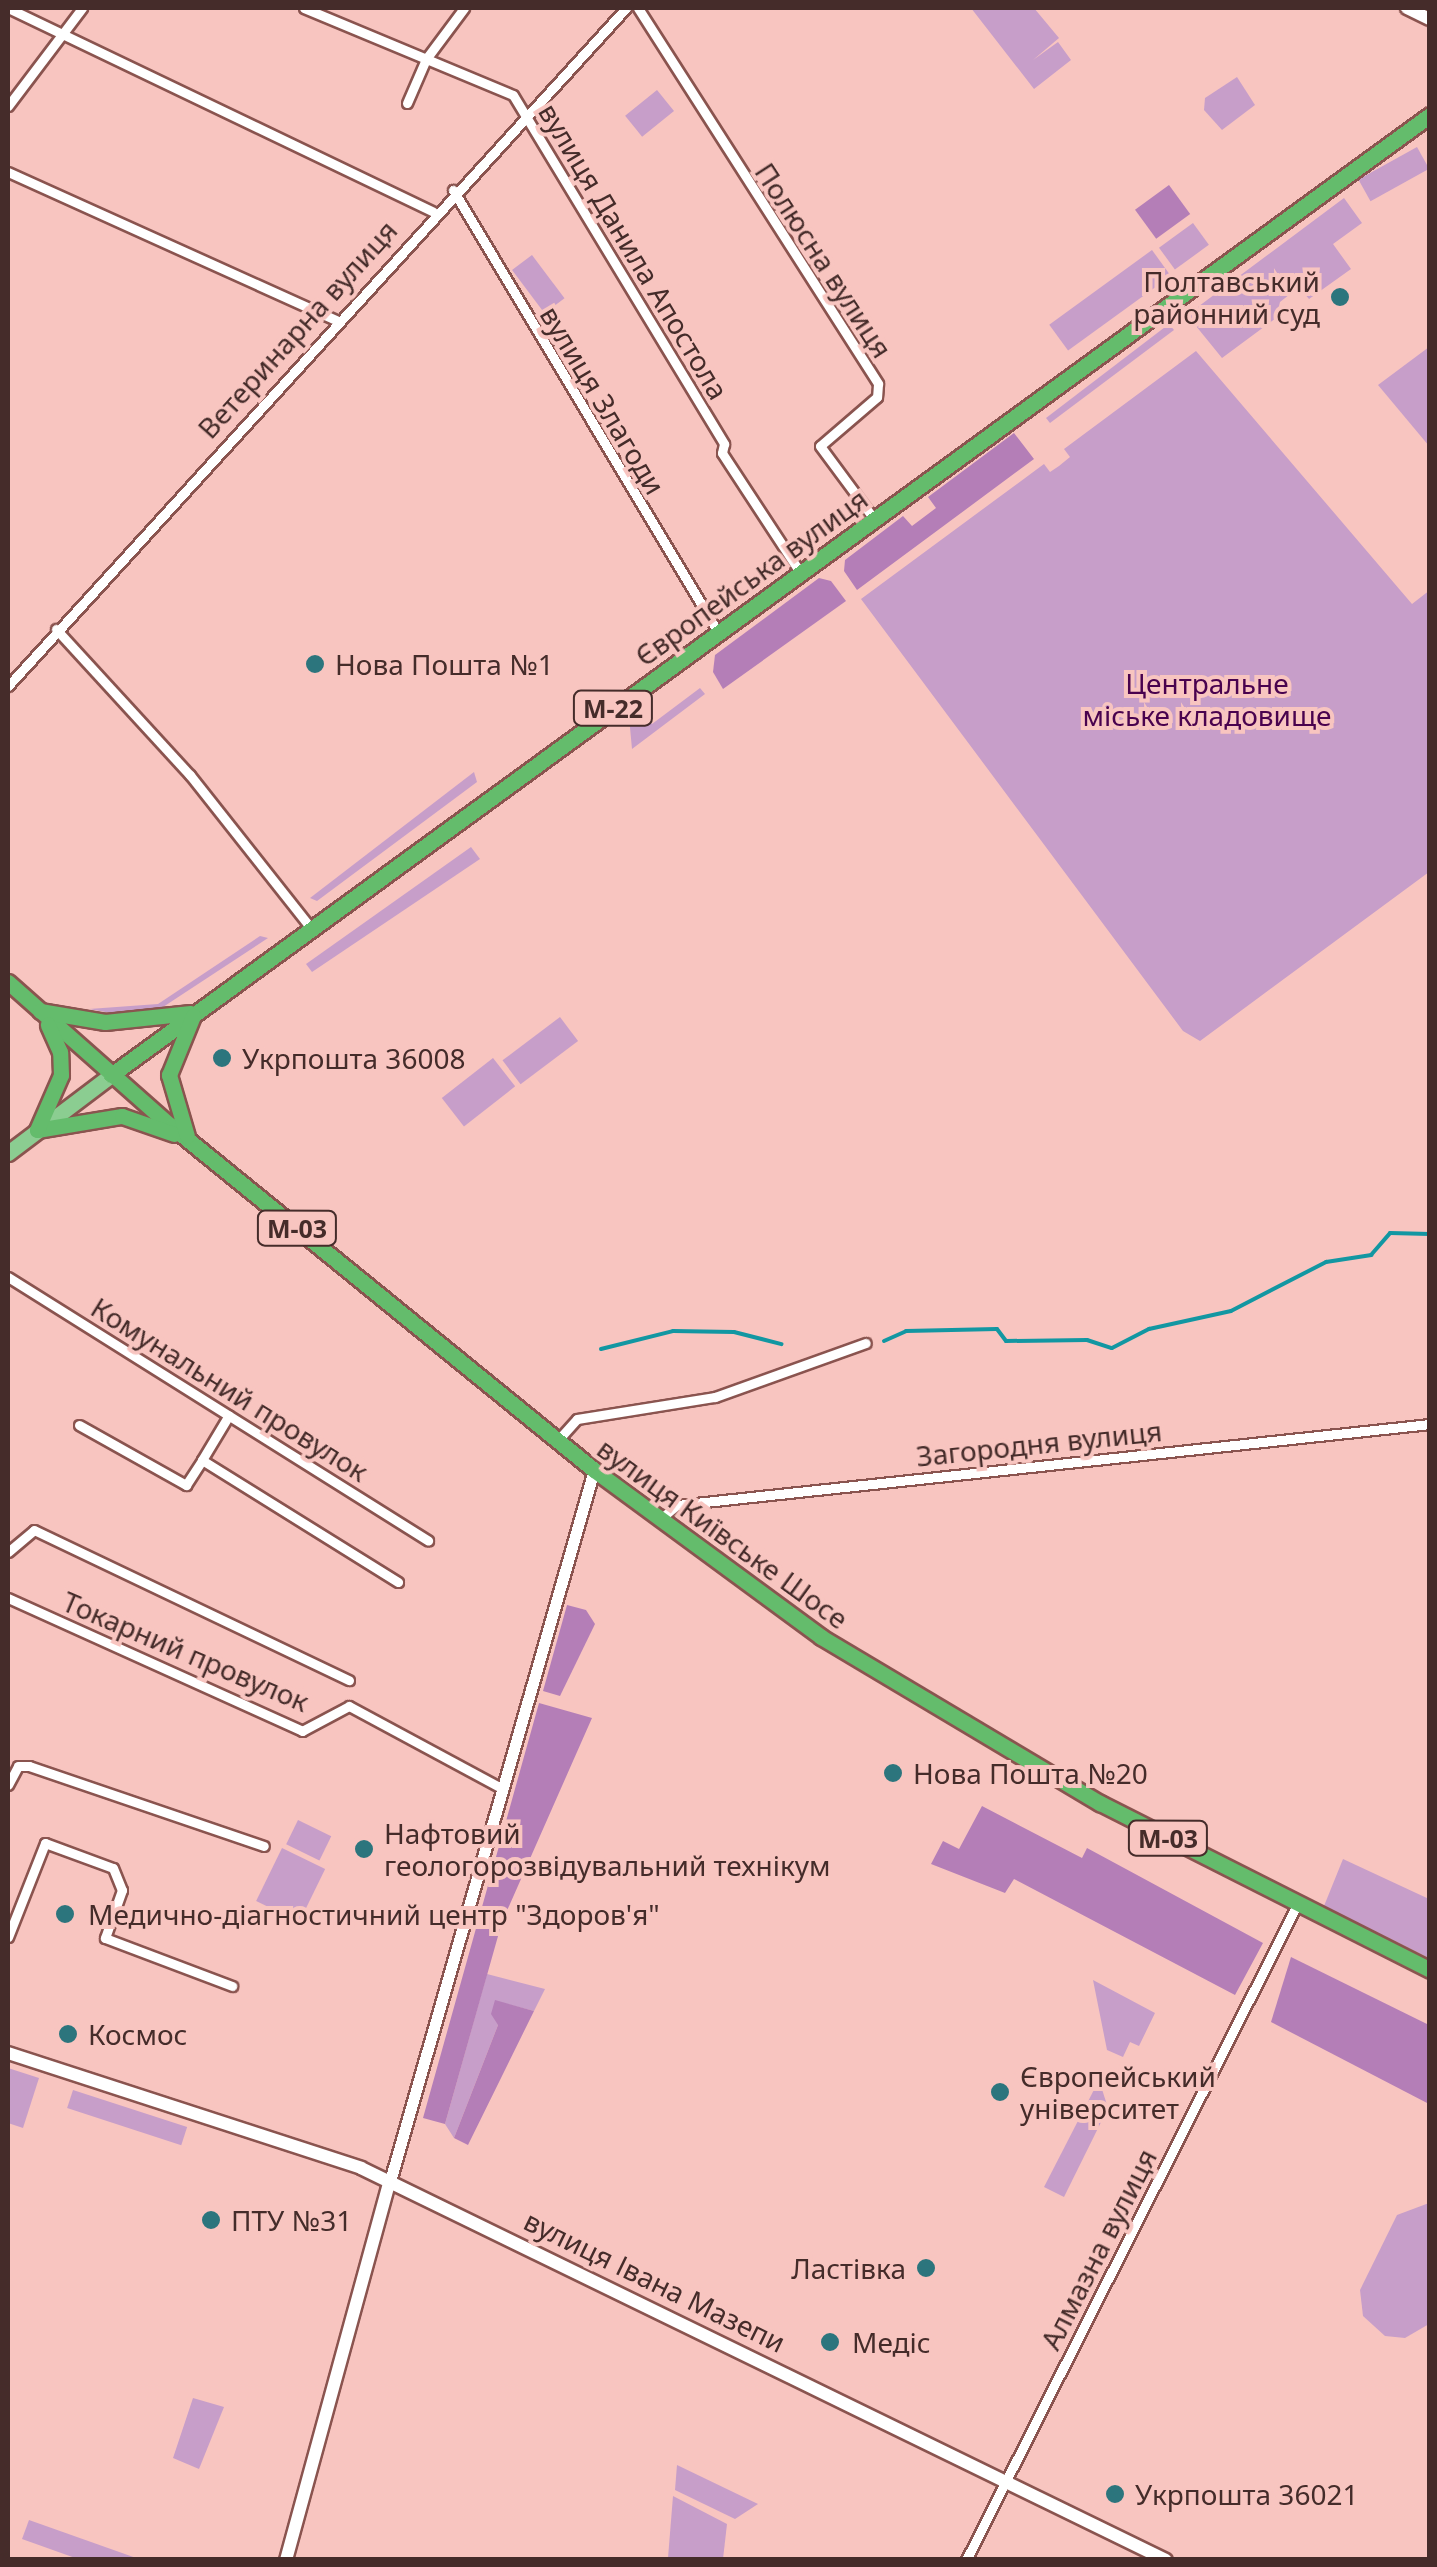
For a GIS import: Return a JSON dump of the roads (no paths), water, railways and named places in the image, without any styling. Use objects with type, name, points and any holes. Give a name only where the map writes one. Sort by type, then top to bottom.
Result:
[{"type":"highway","name":"Європейська вулиця","points":[[111,1075],[1430,115]]},
{"type":"highway","name":"М-03","points":[[8,982],[36,1010]]},
{"type":"highway","points":[[36,1010],[104,1022],[194,1013],[169,1075],[188,1140]]},
{"type":"highway","points":[[36,1010],[57,1042],[62,1062],[55,1097],[37,1130]]},
{"type":"highway","name":"вулиця Київське Шосе","points":[[36,1010],[188,1140],[594,1470],[659,1520],[920,1701],[1298,1905],[1430,1970]]},
{"type":"highway","points":[[37,1130],[122,1116],[188,1140]]},
{"type":"main road","points":[[1407,8],[1430,19]]},
{"type":"main road","name":"Європейська вулиця","points":[[8,1153],[111,1075]]},
{"type":"main road","name":"вулиця Івана Мазепи","points":[[8,2053],[390,2181],[1166,2560]]},
{"type":"main road","points":[[286,2560],[390,2181]]},
{"type":"street","points":[[8,8],[433,212]]},
{"type":"street","points":[[8,106],[64,37],[82,8]]},
{"type":"street","name":"вулиця Данила Апостола","points":[[304,8],[513,95],[724,444],[722,453],[800,572]]},
{"type":"street","points":[[407,102],[426,59],[464,8]]},
{"type":"street","name":"Ветеринарна вулиця","points":[[8,686],[453,190],[626,8]]},
{"type":"street","name":"Полюсна вулиця","points":[[638,8],[878,384],[877,397],[820,446],[874,519]]},
{"type":"street","points":[[8,172],[336,320]]},
{"type":"street","name":"вулиця Злагоди","points":[[453,190],[718,632]]},
{"type":"street","points":[[56,629],[190,776],[311,928]]},
{"type":"street","name":"Комунальний провулок","points":[[8,1276],[428,1540]]},
{"type":"street","points":[[558,1440],[577,1419],[715,1397],[866,1343]]},
{"type":"street","points":[[79,1425],[186,1485],[228,1415]]},
{"type":"street","name":"Загородня вулиця","points":[[659,1520],[677,1504],[1430,1424]]},
{"type":"street","points":[[202,1460],[398,1582]]},
{"type":"street","points":[[390,2181],[594,1470]]},
{"type":"street","points":[[8,1552],[34,1530],[349,1680]]},
{"type":"street","name":"Токарний провулок","points":[[8,1598],[302,1730],[349,1706],[503,1788]]},
{"type":"street","points":[[8,1785],[18,1766],[29,1766],[264,1846]]},
{"type":"street","points":[[8,1936],[45,1843],[113,1868],[122,1890],[105,1938],[232,1986]]},
{"type":"street","name":"Алмазна вулиця","points":[[966,2560],[1298,1905]]},
{"type":"waterway","points":[[884,1341],[906,1331],[997,1329],[1006,1341],[1087,1340],[1112,1348],[1149,1329],[1231,1311],[1326,1262],[1371,1255],[1390,1233],[1430,1234]]},
{"type":"waterway","points":[[601,1349],[673,1331],[734,1332],[781,1344]]},
{"type":"place","name":"Полтавський районний суд","points":[[1340,297]]},
{"type":"place","name":"Нова Пошта №1","points":[[315,664]]},
{"type":"place","name":"Укрпошта 36008","points":[[222,1058]]},
{"type":"place","name":"Нова Пошта №20","points":[[893,1773]]},
{"type":"place","name":"Нафтовий геологорозвідувальний технікум","points":[[364,1849]]},
{"type":"place","name":"Медично-діагностичний центр \"Здоров'я\"","points":[[65,1914]]},
{"type":"place","name":"Космос","points":[[68,2034]]},
{"type":"place","name":"Європейський університет","points":[[1000,2092]]},
{"type":"place","name":"ПТУ №31","points":[[211,2220]]},
{"type":"place","name":"Ластівка","points":[[926,2268]]},
{"type":"place","name":"Медіс","points":[[830,2342]]},
{"type":"place","name":"Укрпошта 36021","points":[[1115,2494]]},
{"type":"park label","name":"Центральне міське кладовище","points":[[1207,699]]}]
